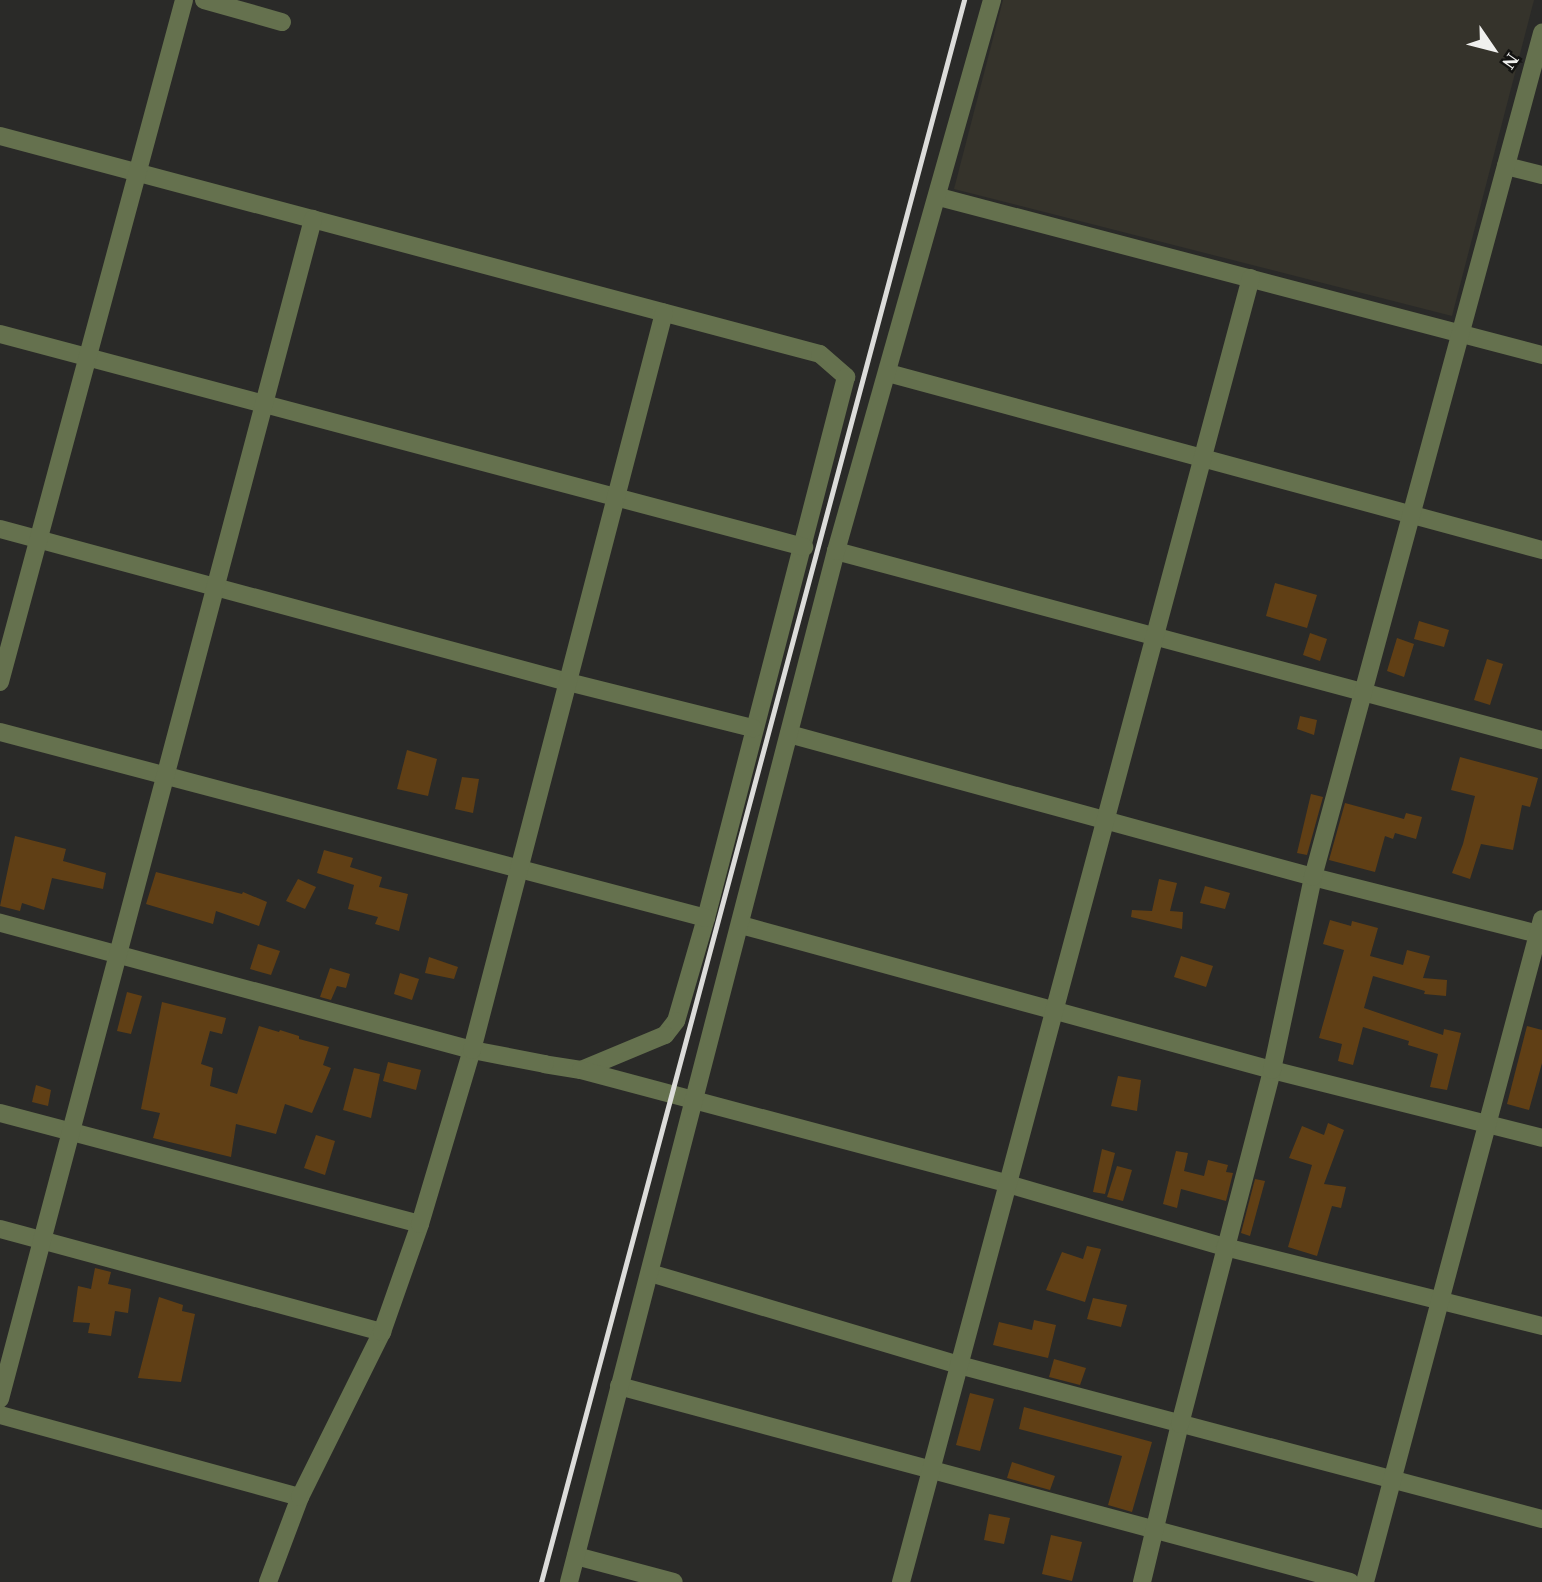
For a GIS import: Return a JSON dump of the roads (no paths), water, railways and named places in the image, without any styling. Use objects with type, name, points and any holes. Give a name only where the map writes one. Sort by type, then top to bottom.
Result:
[{"type":"street","points":[[0,682],[184,0]]},
{"type":"street","points":[[204,0],[282,22]]},
{"type":"street","points":[[569,1582],[836,551],[939,197],[992,0]]},
{"type":"street","points":[[1142,1582],[1272,1070],[1313,877],[1542,33]]},
{"type":"street","points":[[0,136],[820,354],[846,377],[804,547],[753,728],[706,918],[676,1021],[665,1035],[581,1070]]},
{"type":"street","points":[[1506,166],[1542,175]]},
{"type":"street","points":[[939,197],[1542,355]]},
{"type":"street","points":[[0,1399],[73,1132],[313,219]]},
{"type":"street","points":[[901,1582],[1251,278]]},
{"type":"street","points":[[268,1582],[300,1497],[382,1332],[420,1224],[472,1050],[664,313]]},
{"type":"street","points":[[0,334],[804,547]]},
{"type":"street","points":[[888,373],[1542,550]]},
{"type":"street","points":[[0,530],[568,682],[753,728]]},
{"type":"street","points":[[836,551],[1362,694],[1542,740]]},
{"type":"street","points":[[0,732],[706,918]]},
{"type":"street","points":[[789,734],[1106,818],[1313,877],[1541,929],[1364,1582]]},
{"type":"street","points":[[0,923],[472,1050],[581,1070],[1008,1184],[1226,1247],[1542,1326]]},
{"type":"street","points":[[741,925],[1055,1008],[1272,1070],[1542,1138]]},
{"type":"street","points":[[0,1113],[420,1224]]},
{"type":"street","points":[[0,1229],[382,1332]]},
{"type":"street","points":[[650,1273],[959,1365],[1542,1519]]},
{"type":"street","points":[[619,1387],[1350,1582]]},
{"type":"street","points":[[0,1415],[300,1497]]},
{"type":"street","points":[[576,1556],[674,1582]]},
{"type":"railway","points":[[541,1582],[964,0]]}]
